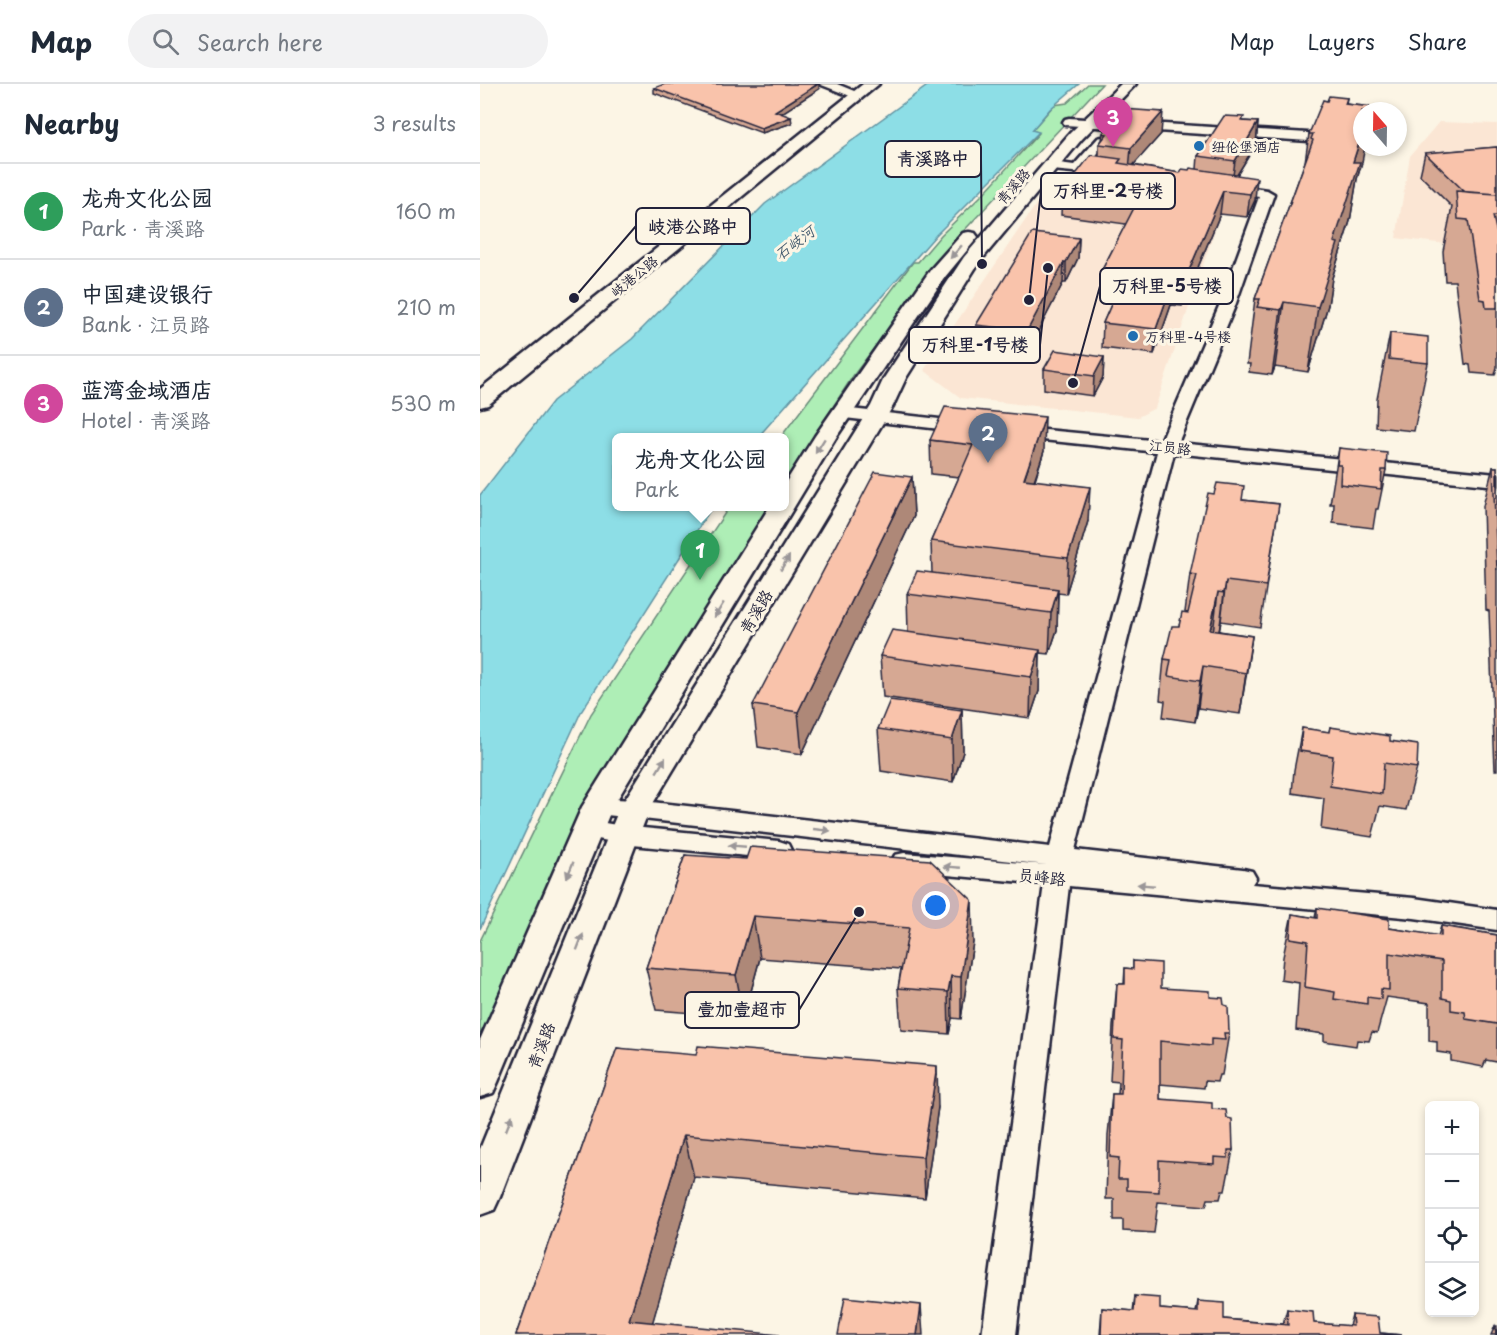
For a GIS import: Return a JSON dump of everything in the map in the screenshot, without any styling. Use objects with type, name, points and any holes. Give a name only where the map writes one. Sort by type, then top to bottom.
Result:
[{"type":"main road","name":"青溪路","points":[[480,1197],[634,809],[878,412],[895,378],[971,261],[1064,167],[1086,129],[1107,84]]},
{"type":"main road","name":"青溪路","points":[[789,495],[826,436],[938,273],[1129,84]]},
{"type":"main road","name":"岐港公路","points":[[480,382],[860,89]]},
{"type":"main road","name":"岐港公路","points":[[480,400],[860,89]]},
{"type":"main road","name":"青溪路","points":[[480,1082],[593,818],[779,511]]},
{"type":"street","points":[[825,84],[860,89]]},
{"type":"street","points":[[1086,129],[1324,138]]},
{"type":"street","points":[[1064,167],[1133,176]]},
{"type":"street","points":[[999,1335],[1058,867],[1169,442],[1227,306],[1268,194],[1200,185]]},
{"type":"street","name":"江员路","points":[[847,407],[1497,480]]},
{"type":"street","name":"江员路","points":[[1169,442],[1497,470]]},
{"type":"street","name":"员峰路","points":[[593,818],[634,809],[1058,867],[1414,908],[1497,920]]},
{"type":"street","points":[[593,818],[622,835],[801,852]]},
{"type":"street","name":"员峰路","points":[[836,856],[1058,867],[1497,908]]},
{"type":"shaded area","points":[[1439,122],[1497,124],[1497,250],[1396,238],[1410,156]]},
{"type":"shaded area","points":[[1043,194],[1220,215],[1155,408],[1138,417],[961,398],[924,370]]},
{"type":"green space","points":[[1088,84],[1102,84],[957,238],[853,376],[789,474],[789,433],[784,433],[913,262],[918,262],[1039,133],[1032,130],[1054,105],[1067,103]]},
{"type":"green space","points":[[726,511],[766,511],[628,732],[563,855],[480,1047],[480,941],[591,714]]},
{"type":"water","name":"石岐河","points":[[930,84],[1079,84],[1050,109],[1032,130],[1039,132],[936,235],[762,433],[612,433],[612,511],[709,511],[581,712],[480,929],[480,495],[553,401],[632,339],[765,204]]},
{"type":"building","points":[[665,84],[818,84],[775,111],[791,117],[761,128],[654,88]]},
{"type":"building","points":[[1329,96],[1347,98],[1345,104],[1353,105],[1353,156],[1355,156],[1353,162],[1360,162],[1334,242],[1338,243],[1318,307],[1284,302],[1281,310],[1257,307],[1260,299],[1255,299],[1313,140],[1311,139],[1313,134],[1309,134],[1323,100],[1327,101]]},
{"type":"building","points":[[1123,109],[1163,112],[1131,148],[1099,144],[1107,134],[1103,133]]},
{"type":"building","points":[[1224,116],[1244,117],[1242,121],[1258,122],[1235,161],[1198,156]]},
{"type":"building","points":[[1497,147],[1497,194],[1465,192],[1425,153]]},
{"type":"building","points":[[1091,155],[1121,159],[1118,163],[1180,173],[1182,169],[1189,170],[1190,168],[1257,178],[1250,194],[1223,191],[1184,282],[1173,281],[1156,329],[1103,323],[1124,275],[1101,272],[1137,202],[1062,192]]},
{"type":"building","points":[[1456,191],[1497,194],[1497,216],[1493,216],[1497,234],[1497,308],[1486,308],[1485,300],[1480,299],[1468,220],[1458,219]]},
{"type":"building","points":[[1032,233],[1079,238],[1027,331],[976,325]]},
{"type":"building","points":[[1390,333],[1428,337],[1428,363],[1389,359]]},
{"type":"building","points":[[1055,350],[1104,357],[1094,376],[1044,369]]},
{"type":"building","points":[[945,407],[1045,417],[1024,479],[1090,487],[1068,558],[931,541],[973,445],[930,440]]},
{"type":"building","points":[[1339,448],[1387,453],[1386,470],[1382,470],[1381,489],[1340,484],[1341,465],[1337,465]]},
{"type":"building","points":[[1493,467],[1497,467],[1497,570]]},
{"type":"building","points":[[875,472],[912,477],[798,712],[753,705]]},
{"type":"building","points":[[1217,483],[1244,486],[1242,500],[1279,504],[1266,586],[1226,581],[1224,593],[1218,592],[1210,630],[1252,636],[1246,673],[1203,666],[1200,681],[1168,676],[1171,660],[1164,659],[1172,626],[1179,626],[1182,612],[1188,613],[1197,575],[1190,574],[1208,493],[1214,494]]},
{"type":"building","points":[[917,571],[1058,589],[1051,613],[907,594]]},
{"type":"building","points":[[892,630],[1040,650],[1031,677],[880,656]]},
{"type":"building","points":[[890,700],[962,710],[952,740],[878,729]]},
{"type":"building","points":[[1330,727],[1390,736],[1390,741],[1418,745],[1417,768],[1384,763],[1382,794],[1330,786],[1333,756],[1300,751],[1302,728],[1329,732]]},
{"type":"building","points":[[750,847],[930,860],[972,900],[961,977],[951,976],[948,992],[898,988],[909,928],[753,916],[736,975],[646,968],[685,855],[746,859]]},
{"type":"building","points":[[1317,908],[1389,919],[1389,928],[1441,936],[1441,926],[1497,935],[1497,1024],[1466,1019],[1465,1012],[1451,1010],[1451,1000],[1442,998],[1442,961],[1389,953],[1389,990],[1381,989],[1381,999],[1367,997],[1367,1004],[1334,999],[1335,992],[1305,987],[1308,941],[1290,938],[1292,914],[1317,918]]},
{"type":"building","points":[[1133,961],[1161,963],[1161,988],[1210,991],[1210,997],[1223,998],[1224,1005],[1228,1006],[1229,1033],[1224,1033],[1225,1040],[1211,1039],[1211,1046],[1160,1041],[1160,1099],[1212,1103],[1212,1109],[1226,1110],[1227,1118],[1232,1119],[1233,1150],[1228,1150],[1228,1158],[1214,1157],[1214,1164],[1159,1160],[1159,1192],[1127,1190],[1127,1179],[1118,1179],[1119,1158],[1110,1157],[1112,1094],[1121,1094],[1123,1040],[1114,1039],[1117,984],[1125,984],[1125,968],[1133,969]]},
{"type":"building","points":[[698,1046],[937,1066],[923,1157],[684,1135],[629,1320],[780,1335],[516,1335],[617,1048],[696,1055]]},
{"type":"building","points":[[1135,1296],[1160,1298],[1160,1309],[1198,1312],[1198,1301],[1224,1303],[1224,1319],[1288,1325],[1287,1309],[1313,1312],[1314,1323],[1353,1326],[1352,1315],[1378,1317],[1380,1333],[1402,1335],[1101,1335],[1102,1308],[1134,1311]]},
{"type":"building","points":[[845,1297],[921,1305],[917,1335],[838,1335]]},
{"type":"place","name":"纽伦堡酒店","points":[[1199,146]]},
{"type":"place","name":"蓝湾金域酒店","points":[[1113,147]]},
{"type":"place","name":"青溪路中","points":[[982,264]]},
{"type":"place","name":"万科里-1号楼","points":[[1048,268]]},
{"type":"place","name":"岐港公路中","points":[[574,298]]},
{"type":"place","name":"万科里-2号楼","points":[[1029,300]]},
{"type":"place","name":"万科里-4号楼","points":[[1133,336]]},
{"type":"place","name":"万科里-5号楼","points":[[1073,383]]},
{"type":"place","name":"中国建设银行","points":[[988,463]]},
{"type":"place","name":"龙舟文化公园","points":[[700,580]]},
{"type":"place","name":"壹加壹超市","points":[[859,912]]}]
